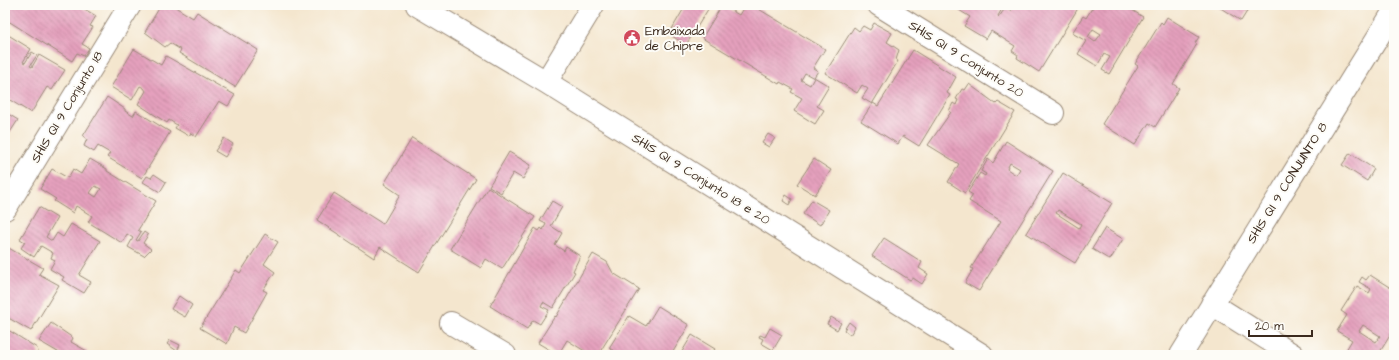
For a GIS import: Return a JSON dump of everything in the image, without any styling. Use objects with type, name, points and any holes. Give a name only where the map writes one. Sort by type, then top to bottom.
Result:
[{"type":"street","name":"SHIS QI 9 Conjunto 18","points":[[5,209],[130,5]]},
{"type":"street","name":"SHIS QI 9 Conjunto 18 e 20","points":[[417,5],[546,82],[982,355]]},
{"type":"street","points":[[546,82],[593,5]]},
{"type":"street","name":"SHIS QI 9 Conjunto 20","points":[[879,5],[1053,113]]},
{"type":"street","name":"SHIS QI 9 CONJUNTO 8","points":[[1181,355],[1394,11]]},
{"type":"street","points":[[1212,304],[1293,355]]},
{"type":"street","points":[[451,323],[505,355]]},
{"type":"building","points":[[5,5],[78,5],[96,16],[90,26],[93,27],[82,44],[89,48],[84,56],[77,53],[72,61],[5,19]]},
{"type":"building","points":[[161,5],[172,5],[193,18],[197,12],[258,50],[235,87],[179,53],[181,50],[170,43],[165,47],[145,32]]},
{"type":"building","points":[[682,5],[710,6],[686,45],[669,34],[683,10]]},
{"type":"building","points":[[722,5],[739,15],[745,5],[752,5],[825,49],[813,68],[818,71],[814,77],[829,86],[817,106],[824,110],[815,124],[794,111],[802,98],[791,92],[793,89],[780,82],[779,84],[702,38]],"holes":[[[805,73],[814,78],[810,85],[801,80]]]},
{"type":"building","points":[[951,5],[1004,5],[998,16],[999,17],[1006,7],[1011,11],[1014,5],[1080,5],[1039,72],[1017,58],[1018,55],[1012,51],[1015,46],[991,31],[986,39],[964,26],[970,17]]},
{"type":"building","points":[[1094,5],[1124,5],[1143,17],[1109,74],[1102,70],[1110,57],[1104,54],[1097,66],[1078,54],[1086,41],[1072,33],[1083,16],[1086,18]],"holes":[[[1093,29],[1101,34],[1095,42],[1088,37]]]},
{"type":"building","points":[[1220,5],[1251,5],[1241,21],[1219,7]]},
{"type":"building","points":[[1167,17],[1199,37],[1195,43],[1197,44],[1173,84],[1179,88],[1155,127],[1149,123],[1135,145],[1102,124],[1138,66],[1135,64],[1161,22],[1163,24]]},
{"type":"building","points":[[874,23],[892,33],[887,42],[899,50],[896,60],[898,61],[872,104],[862,98],[868,89],[862,85],[857,93],[825,73],[854,27],[859,31],[863,26],[870,30]]},
{"type":"building","points":[[5,33],[31,49],[23,62],[25,63],[32,52],[37,55],[30,66],[32,67],[39,55],[65,70],[52,90],[47,87],[31,113],[5,97]]},
{"type":"building","points":[[134,49],[161,65],[166,56],[235,95],[228,106],[219,101],[196,137],[191,133],[189,136],[175,128],[177,125],[169,120],[167,123],[138,104],[146,91],[144,88],[140,86],[132,100],[111,87]]},
{"type":"building","points":[[913,50],[956,77],[947,93],[950,95],[919,146],[903,136],[898,144],[861,121],[873,103],[878,106]]},
{"type":"building","points":[[969,84],[996,104],[998,102],[1015,112],[965,193],[948,182],[959,164],[928,145],[951,112],[949,111],[953,103],[956,105],[958,100],[956,99],[962,89],[965,90]]},
{"type":"building","points":[[107,97],[133,116],[136,111],[170,132],[142,178],[107,157],[110,153],[98,146],[94,152],[84,146],[87,139],[83,136]]},
{"type":"building","points":[[5,112],[18,120],[5,140]]},
{"type":"building","points":[[768,134],[775,138],[769,147],[762,143]]},
{"type":"building","points":[[224,138],[233,144],[225,157],[215,151]]},
{"type":"building","points":[[412,138],[476,179],[419,272],[380,247],[374,258],[317,220],[334,193],[383,224],[400,195],[384,184]]},
{"type":"building","points":[[1006,141],[1053,171],[979,291],[965,283],[973,269],[971,268],[1001,221],[969,201],[973,195],[968,192],[980,173],[985,176],[986,174],[981,171],[988,159],[993,163]],"holes":[[[1010,163],[1020,169],[1016,175],[1007,169]]]},
{"type":"building","points":[[509,152],[531,165],[523,179],[513,173],[501,193],[489,186]]},
{"type":"building","points":[[1350,153],[1374,169],[1367,181],[1342,165]]},
{"type":"building","points":[[90,159],[156,201],[138,230],[141,232],[136,240],[138,241],[144,232],[148,235],[143,243],[151,249],[144,256],[128,247],[133,238],[127,234],[122,243],[88,222],[92,216],[76,206],[73,213],[54,201],[56,199],[40,189],[52,169],[68,178],[73,169],[81,174]],"holes":[[[95,186],[101,189],[96,197],[90,193]]]},
{"type":"building","points":[[814,159],[831,170],[815,195],[797,184]]},
{"type":"building","points":[[1063,173],[1112,203],[1075,263],[1026,233]],"holes":[[[1058,210],[1081,224],[1079,228],[1056,213]]]},
{"type":"building","points":[[154,174],[166,182],[160,192],[143,182],[147,176],[151,178]]},
{"type":"building","points":[[488,187],[535,217],[502,269],[486,259],[481,268],[450,249]]},
{"type":"building","points":[[786,195],[792,199],[789,205],[783,201]]},
{"type":"building","points":[[812,200],[829,210],[820,225],[803,214]]},
{"type":"building","points":[[552,201],[562,207],[551,226],[562,233],[555,245],[564,251],[566,247],[580,256],[573,271],[575,272],[553,308],[543,302],[541,306],[549,310],[540,324],[533,320],[527,329],[490,306],[535,228],[539,231],[541,228],[543,230],[546,224],[540,221]]},
{"type":"building","points":[[39,207],[57,218],[46,237],[52,241],[57,233],[63,237],[71,224],[100,241],[79,275],[91,282],[84,293],[62,280],[64,277],[50,269],[55,260],[51,258],[53,253],[41,246],[34,257],[21,248],[25,242],[20,239]]},
{"type":"building","points":[[1105,228],[1123,239],[1110,260],[1092,249]]},
{"type":"building","points":[[265,234],[278,242],[264,264],[275,272],[263,290],[267,292],[244,333],[234,327],[227,344],[200,328],[236,270],[240,273]]},
{"type":"building","points":[[884,238],[922,262],[919,268],[928,274],[922,284],[913,278],[910,280],[872,256]]},
{"type":"building","points":[[7,247],[43,268],[39,274],[59,285],[31,331],[5,316],[5,250]]},
{"type":"building","points":[[593,254],[607,262],[613,273],[639,289],[598,355],[591,355],[567,340],[558,355],[538,343],[555,316],[556,317]]},
{"type":"building","points":[[1370,275],[1394,290],[1394,329],[1378,355],[1343,355],[1352,340],[1337,331],[1347,315],[1341,311],[1357,286],[1369,293],[1371,289],[1359,282],[1362,277],[1366,280]],"holes":[[[1363,325],[1380,336],[1376,342],[1359,331]]]},
{"type":"building","points":[[179,296],[192,305],[185,317],[171,309]]},
{"type":"building","points":[[658,306],[689,325],[671,355],[614,355],[616,352],[609,348],[629,316],[646,326]]},
{"type":"building","points":[[831,317],[841,323],[837,330],[827,324]]},
{"type":"building","points":[[849,322],[855,327],[850,335],[844,330]]},
{"type":"building","points":[[51,323],[73,338],[71,342],[87,351],[85,355],[63,355],[39,341]]},
{"type":"building","points":[[5,328],[37,348],[39,355],[5,355]]},
{"type":"building","points":[[770,328],[782,335],[773,350],[761,343],[763,339],[759,337],[760,335],[765,337]]},
{"type":"building","points":[[692,335],[715,349],[711,355],[680,355]]},
{"type":"building","points":[[170,340],[180,345],[177,351],[167,344]]},
{"type":"place","name":"Embaixada de Chipre","points":[[632,38]]}]
